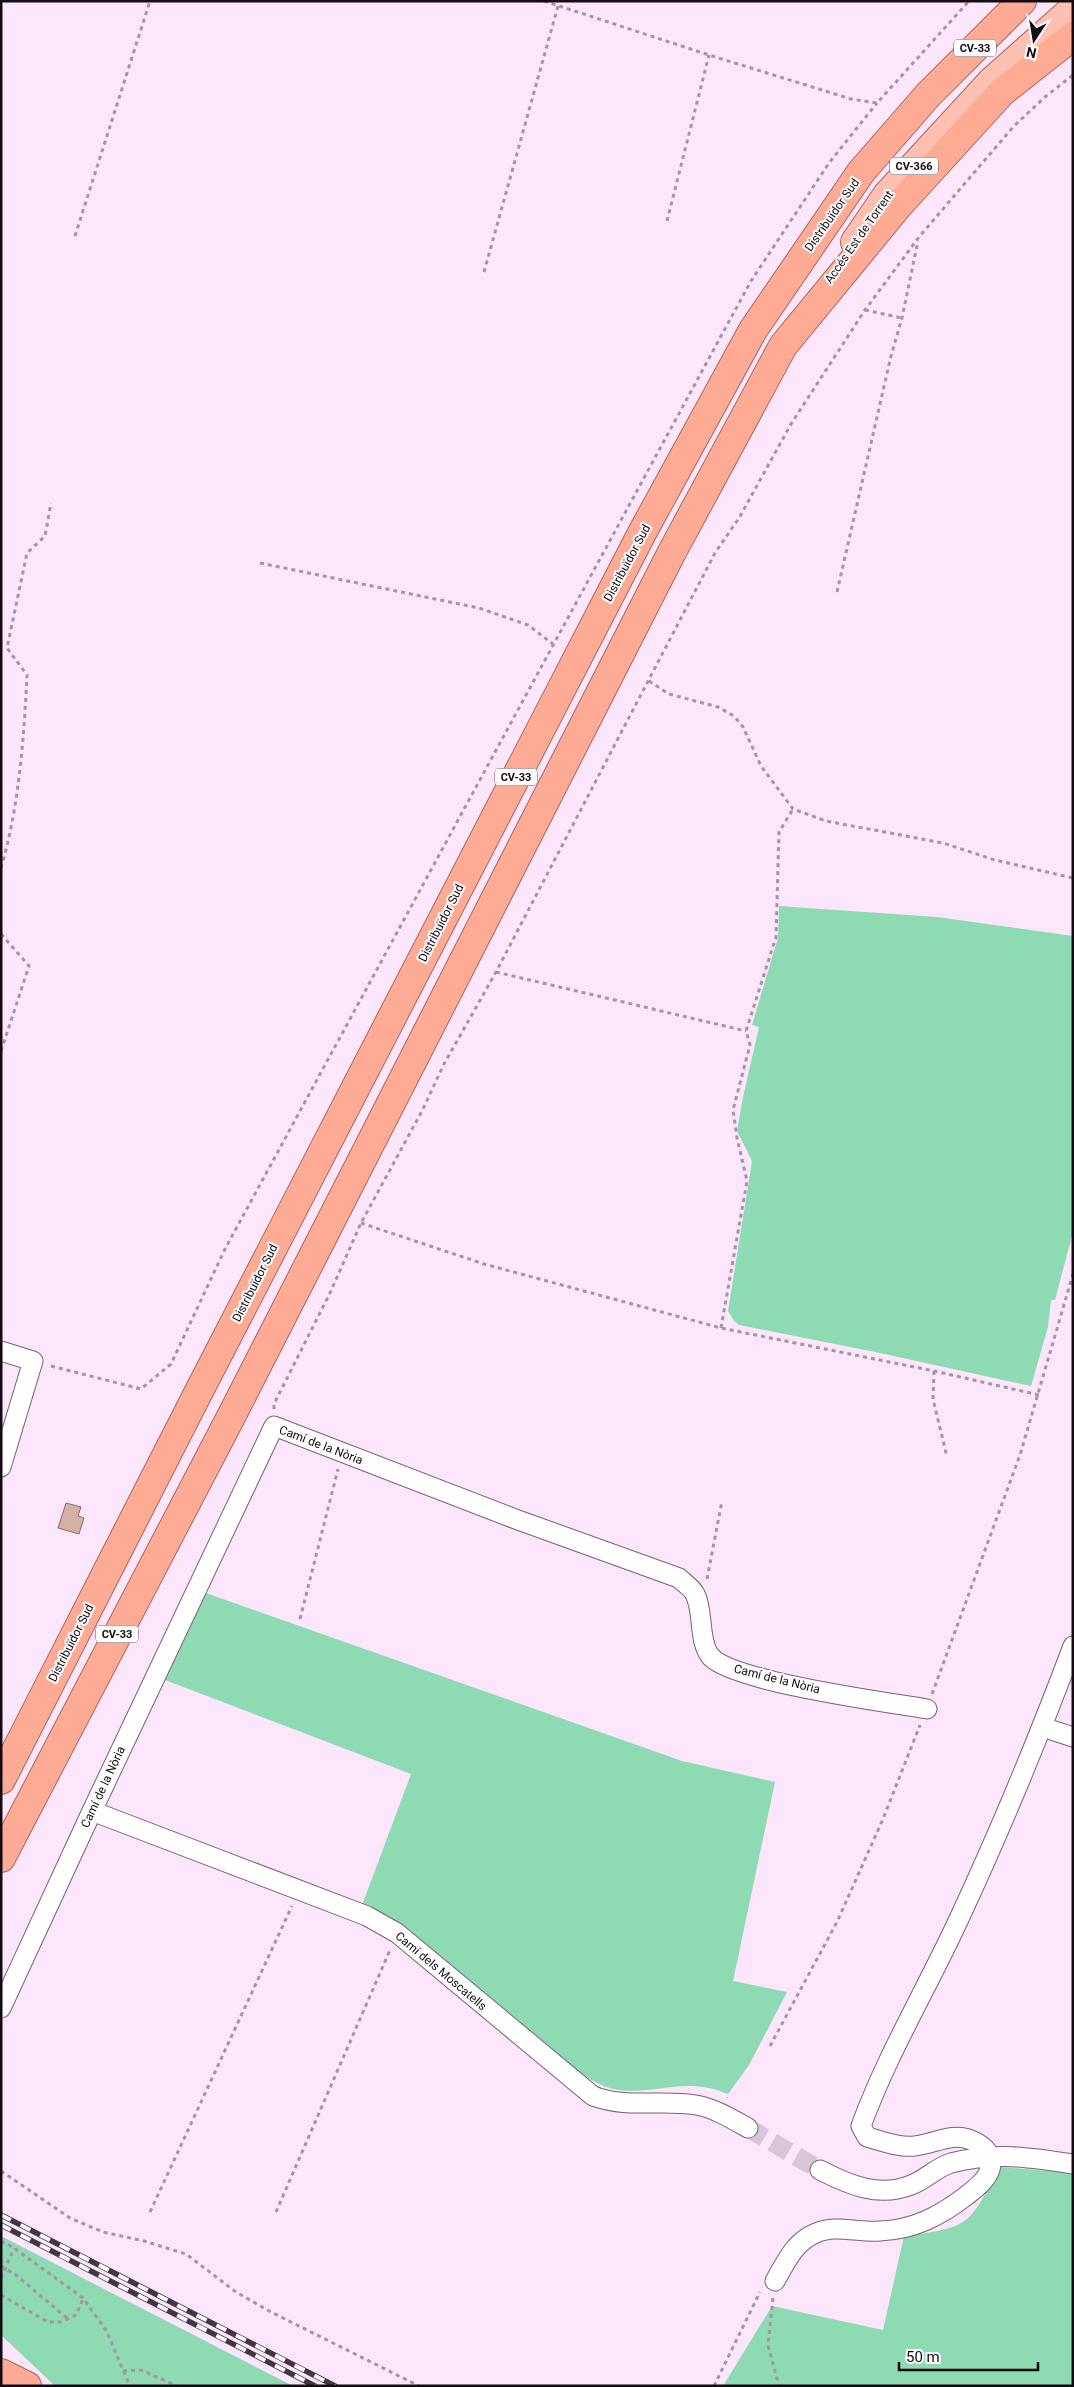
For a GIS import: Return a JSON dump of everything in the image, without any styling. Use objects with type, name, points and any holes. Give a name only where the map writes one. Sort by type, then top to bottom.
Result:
[{"type":"highway","name":"CV-33","points":[[928,95],[1022,1]]},
{"type":"highway","name":"CV-33","points":[[6,1848],[247,1384],[672,552],[783,346],[898,206],[1002,92],[1073,36]]},
{"type":"highway","name":"Distribuïdor Sud","points":[[1,1780],[212,1365],[642,533],[753,330],[861,172],[928,95]]},
{"type":"highway","points":[[1,1864],[6,1848]]},
{"type":"highway","points":[[1,2373],[27,2386]]},
{"type":"main road","points":[[928,95],[1033,1]]},
{"type":"main road","name":"Accés Est de Torrent","points":[[783,346],[887,195],[992,81],[1073,9]]},
{"type":"street","points":[[1,1351],[33,1361],[1,1468]]},
{"type":"street","name":"Camí de la Nòria","points":[[1,2008],[274,1426],[343,1454],[679,1578],[695,1594],[703,1636],[711,1656],[728,1666],[790,1685],[926,1708]]},
{"type":"street","points":[[768,2285],[796,2246],[818,2232],[830,2229],[880,2232],[912,2226],[944,2213],[986,2178],[991,2167],[991,2157],[983,2147],[970,2139],[955,2137],[914,2146],[888,2143],[867,2137],[860,2126],[894,2049],[958,1922],[1042,1727],[1073,1646]]},
{"type":"street","points":[[1042,1727],[1073,1737]]},
{"type":"street","name":"Camí dels Moscatells","points":[[92,1811],[367,1916],[397,1933],[593,2096],[609,2102],[697,2105],[748,2128]]},
{"type":"street","points":[[820,2170],[844,2183],[867,2190],[911,2185],[949,2163],[991,2157],[1011,2155],[1073,2164]]},
{"type":"path","points":[[75,236],[150,1]]},
{"type":"path","points":[[544,1],[709,56],[851,99],[876,103]]},
{"type":"path","points":[[33,1361],[141,1389],[171,1364],[225,1249],[751,281],[829,163],[876,103],[969,1]]},
{"type":"path","points":[[484,272],[558,6]]},
{"type":"path","points":[[667,221],[709,56]]},
{"type":"path","points":[[274,1426],[274,1404],[330,1293],[361,1223],[422,1112],[444,1064],[496,972],[715,553],[739,518],[791,424],[865,310],[919,238],[1014,126],[1045,97],[1073,75]]},
{"type":"path","points":[[837,592],[919,238]]},
{"type":"path","points":[[865,310],[902,318]]},
{"type":"path","points":[[1,868],[13,813],[25,718],[27,675],[7,648],[27,552],[46,536],[51,503]]},
{"type":"path","points":[[260,563],[479,608],[528,625],[553,644]]},
{"type":"path","points":[[649,681],[669,694],[718,708],[734,716],[744,727],[761,766],[793,809],[826,821],[943,843],[995,860],[1073,878]]},
{"type":"path","points":[[721,1328],[748,1181],[737,1138],[733,1110],[750,1045],[746,1031],[776,937],[779,832],[793,809]]},
{"type":"path","points":[[1,934],[29,966],[1,1051]]},
{"type":"path","points":[[496,972],[746,1031]]},
{"type":"path","points":[[361,1223],[484,1264],[721,1328],[934,1371],[1039,1395]]},
{"type":"path","points":[[770,2046],[836,1922],[883,1819],[1020,1455],[1073,1274]]},
{"type":"path","points":[[934,1371],[933,1399],[947,1457]]},
{"type":"path","points":[[300,1619],[343,1454]]},
{"type":"path","points":[[707,1580],[722,1501]]},
{"type":"path","points":[[150,2212],[295,1900],[302,1892]]},
{"type":"path","points":[[276,2212],[397,1933]]},
{"type":"path","points":[[1,2172],[63,2213],[86,2225],[103,2232],[144,2241],[186,2254],[236,2292],[420,2386]]},
{"type":"path","points":[[1,2241],[14,2248],[83,2298],[106,2330],[130,2386]]},
{"type":"path","points":[[1,2278],[3,2267],[14,2248]]},
{"type":"path","points":[[3,2267],[16,2275],[68,2319]]},
{"type":"path","points":[[714,2386],[768,2285]]},
{"type":"path","points":[[768,2285],[768,2345],[779,2386]]},
{"type":"path","points":[[1,2295],[48,2322],[62,2322],[76,2315],[83,2298]]},
{"type":"path","points":[[123,2371],[141,2370],[178,2386]]},
{"type":"green space","points":[[779,906],[937,917],[1073,936],[1073,1232],[1055,1300],[1051,1300],[1048,1327],[1031,1386],[739,1325],[728,1311],[752,1161],[737,1131],[759,1027],[752,1025],[778,938]]},
{"type":"green space","points":[[206,1593],[682,1761],[775,1782],[733,1981],[787,1992],[749,2065],[728,2094],[697,2086],[628,2091],[608,2088],[598,2084],[575,2070],[361,1908],[411,1774],[165,1680]]},
{"type":"green space","points":[[1001,2167],[1073,2173],[1073,2386],[723,2386],[772,2306],[883,2330],[904,2236],[940,2230],[963,2222],[979,2204],[995,2172],[1000,2171]]},
{"type":"green space","points":[[1,2236],[293,2386],[55,2386],[1,2335]]},
{"type":"building","points":[[66,1503],[81,1507],[78,1516],[84,1518],[79,1534],[58,1528]]},
{"type":"tunnel","points":[[748,2128],[820,2170]]},
{"type":"railway","points":[[1,2215],[335,2386]]},
{"type":"railway","points":[[1,2225],[315,2386]]}]
